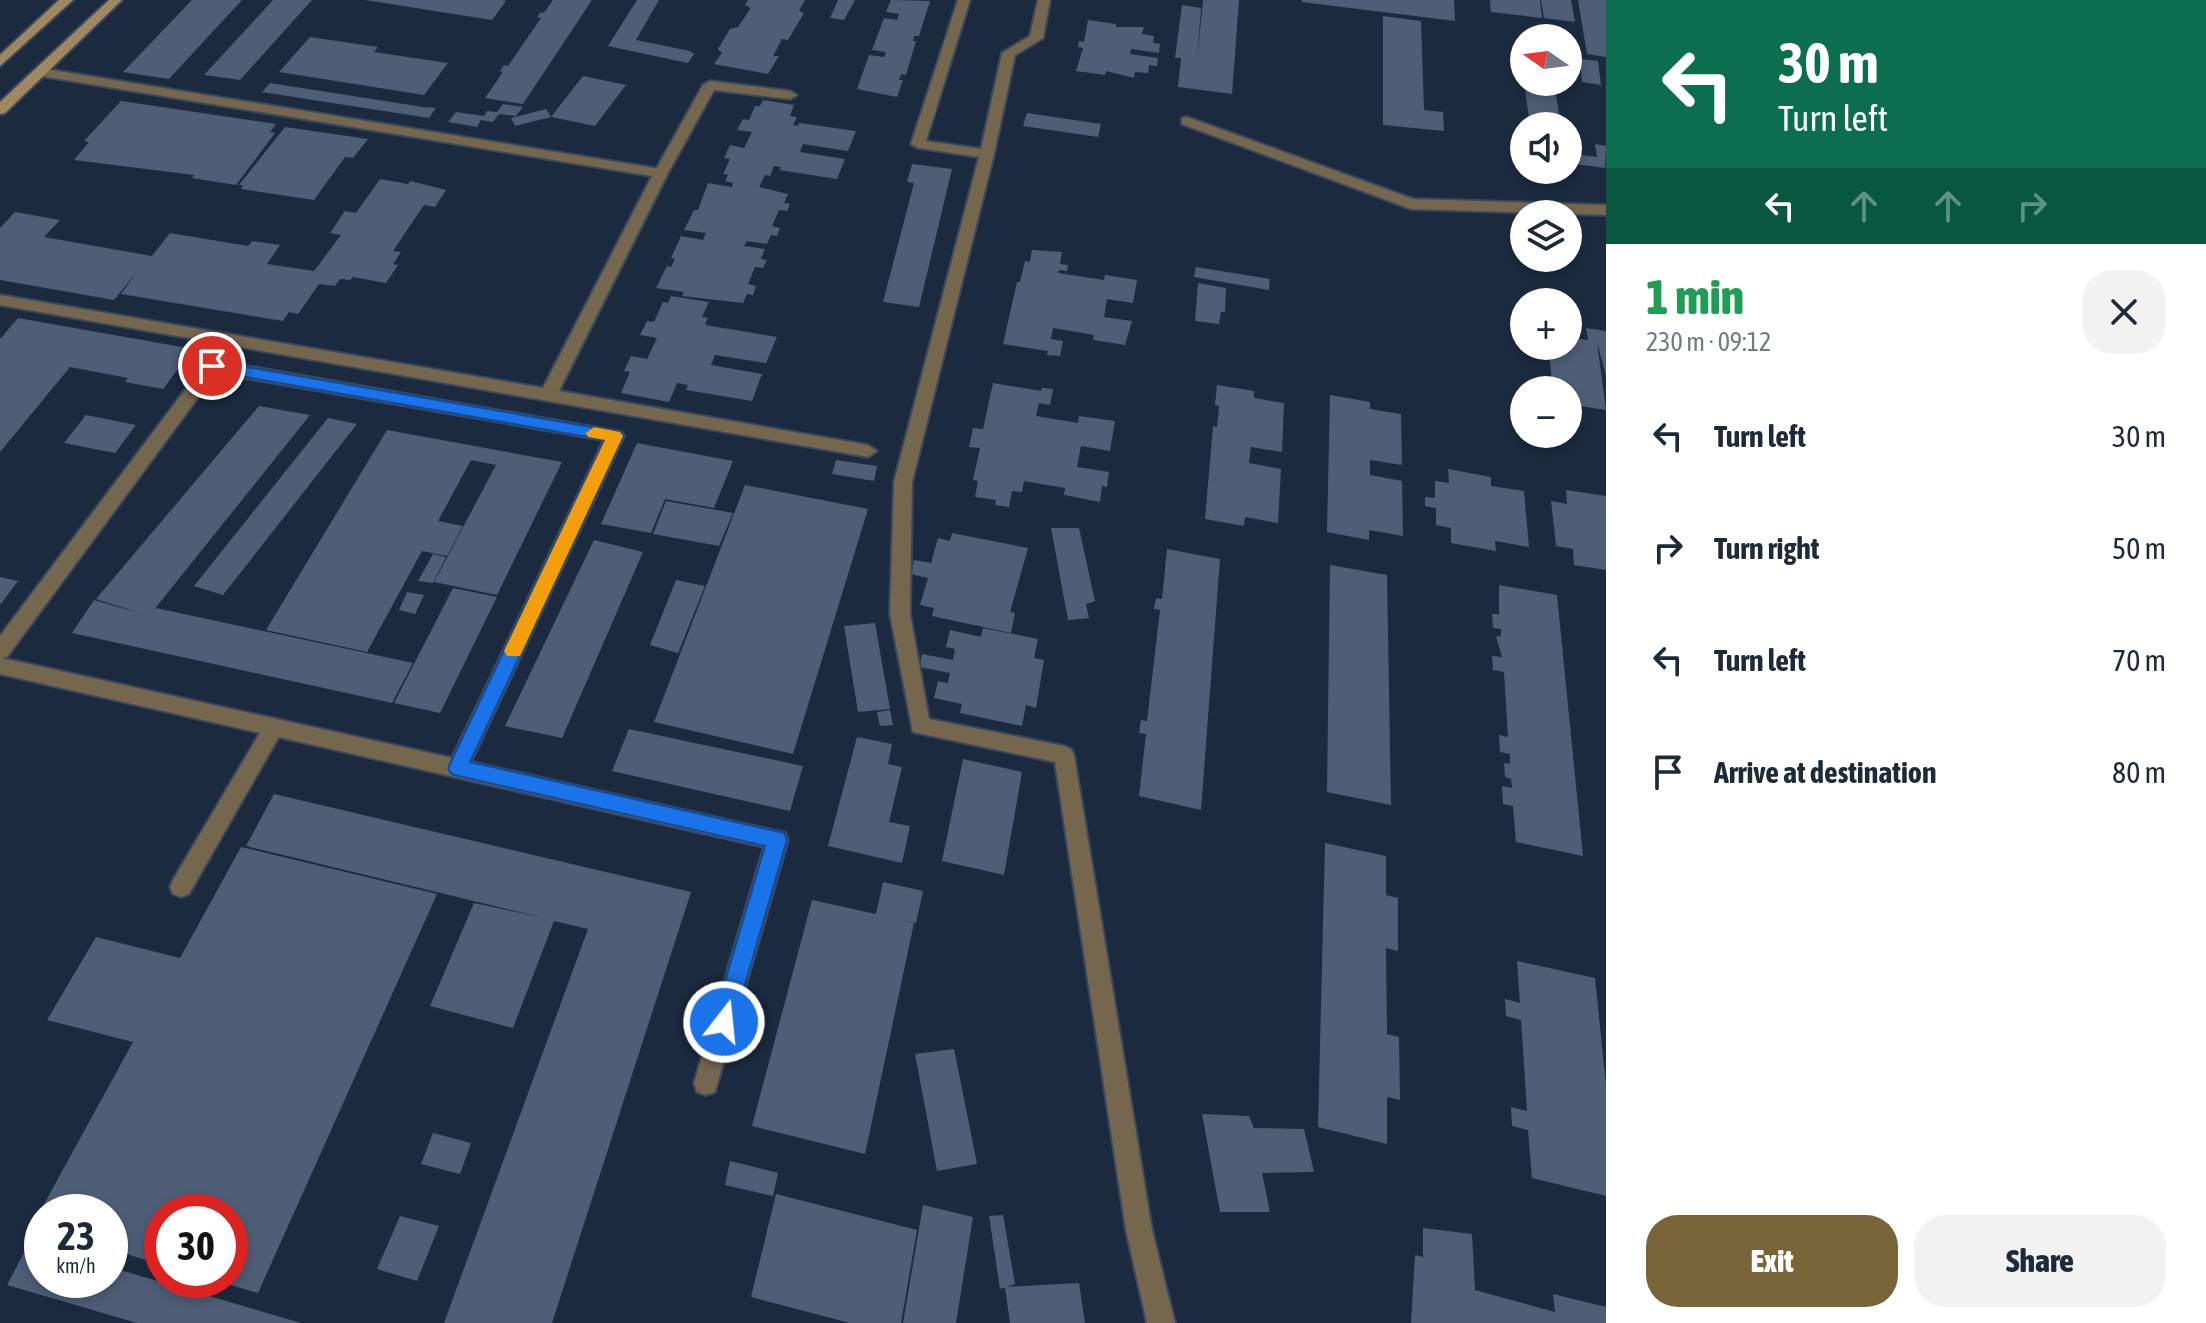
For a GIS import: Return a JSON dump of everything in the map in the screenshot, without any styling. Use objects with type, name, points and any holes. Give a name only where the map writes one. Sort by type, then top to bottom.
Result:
[{"type":"main road","points":[[0,62],[67,0]]},
{"type":"main road","points":[[0,110],[116,0]]},
{"type":"street","points":[[964,0],[918,144],[987,154]]},
{"type":"street","points":[[1044,0],[1036,38],[1009,53],[987,154],[903,482],[900,614],[920,726],[1064,755],[1139,1230],[1161,1323]]},
{"type":"street","points":[[40,72],[661,173]]},
{"type":"street","points":[[548,395],[661,173],[710,85],[790,95]]},
{"type":"street","points":[[1187,121],[1411,204],[1606,210]]},
{"type":"street","points":[[0,300],[868,451]]},
{"type":"street","points":[[0,651],[212,366],[615,436],[458,768]]},
{"type":"street","points":[[0,666],[777,840],[706,1083]]},
{"type":"street","points":[[181,887],[274,727]]},
{"type":"building","points":[[192,0],[242,0],[169,79],[123,72]]},
{"type":"building","points":[[273,0],[312,0],[240,80],[204,75]]},
{"type":"building","points":[[365,0],[503,0],[506,1],[492,20]]},
{"type":"building","points":[[553,0],[592,0],[523,104],[485,98],[503,72],[500,71],[504,65],[508,66],[541,18],[537,17]]},
{"type":"building","points":[[637,0],[659,0],[636,40],[690,51],[694,54],[688,63],[608,46]]},
{"type":"building","points":[[748,0],[805,0],[799,11],[804,13],[788,40],[782,39],[773,56],[779,56],[768,74],[714,64],[722,53],[718,49],[730,29],[738,27],[751,8],[745,5]]},
{"type":"building","points":[[838,0],[855,0],[844,20],[830,18]]},
{"type":"building","points":[[891,0],[930,1],[919,36],[914,36],[913,41],[916,41],[906,75],[901,74],[899,80],[903,80],[897,97],[857,89],[869,55],[884,57],[886,52],[872,50],[884,18],[897,20],[899,14],[886,12]]},
{"type":"building","points":[[1203,0],[1239,0],[1232,94],[1178,87],[1181,58],[1175,58],[1182,5],[1201,8],[1197,61]]},
{"type":"building","points":[[1454,0],[1455,21],[1302,2]]},
{"type":"building","points":[[1490,0],[1540,0],[1542,18],[1491,12]]},
{"type":"building","points":[[1541,0],[1571,0],[1575,22],[1544,18]]},
{"type":"building","points":[[1578,0],[1606,0],[1606,57],[1587,54]]},
{"type":"building","points":[[1383,16],[1421,21],[1424,110],[1443,112],[1444,131],[1383,125]]},
{"type":"building","points":[[1088,20],[1116,24],[1116,27],[1144,27],[1142,34],[1154,36],[1153,43],[1160,44],[1159,53],[1131,49],[1130,54],[1158,58],[1157,66],[1149,65],[1148,73],[1135,72],[1134,78],[1106,71],[1105,75],[1076,71],[1083,48],[1078,47],[1079,41],[1084,42]]},
{"type":"building","points":[[310,37],[378,47],[374,52],[448,63],[424,95],[279,72]]},
{"type":"building","points":[[1582,59],[1598,61],[1601,85],[1582,82]]},
{"type":"building","points":[[583,76],[626,85],[595,126],[551,117]]},
{"type":"building","points":[[270,83],[436,108],[429,118],[262,92]]},
{"type":"building","points":[[1526,96],[1556,96],[1559,112],[1528,112]]},
{"type":"building","points":[[763,100],[794,105],[790,116],[797,117],[793,125],[798,126],[799,123],[856,131],[848,151],[803,144],[800,152],[845,159],[837,179],[779,170],[781,167],[774,166],[770,176],[765,175],[759,187],[788,194],[784,203],[790,204],[787,211],[779,210],[772,226],[780,228],[777,236],[771,235],[767,244],[747,241],[744,246],[765,249],[761,259],[767,260],[763,268],[755,267],[748,284],[756,286],[753,295],[747,294],[743,303],[682,296],[684,292],[656,288],[667,266],[671,267],[675,259],[671,258],[681,236],[703,240],[706,233],[684,230],[694,210],[698,210],[708,183],[732,187],[733,183],[725,181],[728,175],[723,174],[730,159],[724,158],[730,145],[744,148],[752,132],[737,130],[743,119],[749,120],[755,106],[760,106]]},
{"type":"building","points":[[121,101],[276,124],[270,132],[275,133],[236,185],[192,178],[194,175],[74,160],[89,142],[84,141]]},
{"type":"building","points":[[503,104],[523,107],[516,116],[499,114],[493,122],[481,120],[477,127],[448,122],[456,112],[484,116],[487,111],[497,112]]},
{"type":"building","points":[[546,109],[551,117],[515,126],[511,118]]},
{"type":"building","points":[[1027,113],[1101,124],[1098,137],[1023,126]]},
{"type":"building","points":[[285,127],[368,139],[353,158],[345,157],[314,200],[241,189],[243,185],[239,185]]},
{"type":"building","points":[[1595,144],[1606,146],[1605,168],[1582,165],[1582,155],[1597,157]]},
{"type":"building","points":[[912,164],[952,169],[919,307],[883,302],[914,183],[907,182]]},
{"type":"building","points":[[380,179],[408,184],[410,181],[446,190],[435,207],[424,205],[393,251],[401,252],[393,264],[398,265],[386,283],[353,277],[350,280],[340,279],[335,286],[319,284],[298,314],[289,312],[283,321],[121,294],[137,272],[114,300],[0,280],[0,228],[15,212],[60,220],[44,237],[152,256],[170,233],[248,246],[252,241],[280,245],[267,264],[314,271],[341,235],[330,233],[345,211],[356,213]]},
{"type":"building","points":[[1032,250],[1062,252],[1060,264],[1068,265],[1067,271],[1059,270],[1058,273],[1104,280],[1105,275],[1137,280],[1133,303],[1107,299],[1104,317],[1132,321],[1125,345],[1093,340],[1094,335],[1053,328],[1051,339],[1063,341],[1060,356],[1047,355],[1048,351],[1003,344],[1017,282],[1020,282],[1025,261],[1030,262]]},
{"type":"building","points":[[1196,267],[1270,279],[1269,290],[1194,277]]},
{"type":"building","points":[[1198,283],[1226,288],[1225,312],[1221,312],[1219,324],[1195,321]]},
{"type":"building","points":[[671,296],[709,302],[702,317],[708,318],[705,325],[777,337],[766,363],[715,355],[711,365],[762,374],[752,401],[686,390],[688,385],[677,383],[669,402],[621,393],[630,372],[624,371],[631,356],[647,359],[657,338],[640,335],[647,321],[654,322],[663,302],[668,303]]},
{"type":"building","points":[[18,318],[193,349],[163,389],[125,382],[128,378],[70,367],[0,452],[0,339]]},
{"type":"building","points":[[1586,328],[1606,331],[1606,376],[1597,342],[1606,410],[1582,406],[1582,376],[1551,376],[1550,360],[1582,360],[1582,339],[1588,340]]},
{"type":"building","points":[[993,383],[1041,391],[1042,388],[1053,389],[1050,405],[1039,403],[1036,416],[1078,423],[1079,416],[1115,421],[1110,451],[1081,446],[1077,467],[1109,472],[1107,487],[1102,486],[1100,502],[1064,495],[1065,488],[1024,481],[1022,492],[1012,491],[1009,507],[995,505],[996,500],[975,497],[978,481],[973,480],[980,448],[969,447],[973,428],[983,429]]},
{"type":"building","points":[[1217,385],[1254,391],[1254,398],[1284,403],[1282,452],[1251,447],[1249,463],[1281,469],[1278,523],[1245,517],[1244,526],[1205,519],[1213,426],[1217,427],[1219,406],[1215,405]]},
{"type":"building","points":[[1330,395],[1370,402],[1370,409],[1401,414],[1402,465],[1370,460],[1370,475],[1402,481],[1403,536],[1369,530],[1369,540],[1327,532]]},
{"type":"building","points":[[259,406],[310,415],[153,611],[156,608],[413,663],[392,703],[72,633],[94,600],[146,615],[96,599]]},
{"type":"building","points":[[86,415],[136,425],[115,453],[64,443]]},
{"type":"building","points":[[328,418],[357,424],[223,595],[194,586]]},
{"type":"building","points":[[387,430],[562,462],[497,595],[434,582],[496,465],[471,460],[438,521],[463,526],[447,556],[422,551],[367,652],[266,630]]},
{"type":"building","points":[[637,443],[733,461],[714,508],[665,499],[651,533],[601,524]]},
{"type":"building","points":[[836,460],[877,466],[874,481],[832,474]]},
{"type":"building","points":[[1448,469],[1491,477],[1491,486],[1524,491],[1529,547],[1495,541],[1496,551],[1451,543],[1451,528],[1436,525],[1436,508],[1425,506],[1425,497],[1435,498],[1435,481],[1449,483]]},
{"type":"building","points":[[745,485],[868,509],[793,754],[654,722]]},
{"type":"building","points":[[1566,490],[1606,496],[1606,570],[1574,565],[1573,549],[1556,546],[1551,501],[1567,504]]},
{"type":"building","points":[[666,501],[733,513],[719,546],[653,534]]},
{"type":"building","points":[[1051,528],[1079,528],[1095,601],[1086,604],[1089,618],[1068,620]]},
{"type":"building","points":[[952,533],[1028,548],[1010,612],[1015,613],[1011,633],[932,616],[934,608],[920,605],[928,578],[911,574],[914,560],[931,563],[938,538],[950,541]]},
{"type":"building","points":[[594,540],[643,552],[562,738],[505,726]]},
{"type":"building","points":[[1167,549],[1220,559],[1201,810],[1139,796],[1146,734],[1139,733],[1141,720],[1147,721],[1160,610],[1154,609],[1156,598],[1162,599]]},
{"type":"building","points":[[433,554],[446,557],[433,583],[418,581]]},
{"type":"building","points":[[1330,565],[1387,575],[1391,805],[1327,792]]},
{"type":"building","points":[[0,577],[18,581],[0,605]]},
{"type":"building","points":[[676,580],[705,586],[678,653],[650,645]]},
{"type":"building","points":[[1499,585],[1557,595],[1583,856],[1516,842],[1513,806],[1503,804],[1502,786],[1512,788],[1511,779],[1505,777],[1504,763],[1510,764],[1510,754],[1500,752],[1499,735],[1508,737],[1504,672],[1493,670],[1492,656],[1502,657],[1496,637],[1501,636],[1501,629],[1493,628],[1492,614],[1499,614]]},
{"type":"building","points":[[453,588],[497,597],[440,713],[394,703]]},
{"type":"building","points":[[407,592],[424,595],[415,614],[399,610]]},
{"type":"building","points":[[875,623],[890,709],[858,712],[844,626]]},
{"type":"building","points":[[983,628],[1038,639],[1034,658],[1044,660],[1036,708],[1026,705],[1022,726],[960,713],[962,704],[934,698],[938,681],[948,683],[950,673],[919,667],[922,654],[953,660],[955,649],[946,647],[950,630],[981,637]]},
{"type":"building","points":[[890,710],[893,725],[880,726],[877,712]]},
{"type":"building","points":[[629,729],[803,766],[790,811],[612,771]]},
{"type":"building","points":[[857,737],[892,744],[888,764],[902,767],[889,822],[910,826],[902,863],[828,846]]},
{"type":"building","points":[[963,759],[1022,772],[1004,875],[942,861]]},
{"type":"building","points":[[274,794],[691,892],[552,1323],[444,1323],[588,929],[554,921],[513,1028],[430,1006],[474,903],[544,918],[246,846]]},
{"type":"building","points":[[1325,843],[1386,856],[1386,895],[1398,898],[1398,951],[1386,948],[1387,1034],[1399,1037],[1400,1100],[1387,1097],[1387,1144],[1318,1127]]},
{"type":"building","points":[[241,847],[437,894],[258,1293],[248,1290],[248,1194],[144,1194],[144,1259],[128,1255],[128,1194],[50,1194],[133,1042],[47,1020],[96,937],[180,958]]},
{"type":"building","points":[[883,882],[923,891],[916,923],[902,920],[914,923],[865,1154],[752,1126],[812,900],[876,914]]},
{"type":"building","points":[[1517,961],[1595,978],[1606,1085],[1606,1196],[1532,1178],[1528,1130],[1512,1126],[1511,1107],[1527,1111],[1521,1020],[1506,1016],[1505,999],[1520,1003]]},
{"type":"building","points":[[954,1049],[977,1164],[937,1171],[915,1054]]},
{"type":"building","points":[[1202,1114],[1249,1116],[1254,1128],[1304,1129],[1314,1172],[1262,1173],[1270,1212],[1220,1212]]},
{"type":"building","points":[[433,1133],[471,1143],[460,1174],[421,1164]]},
{"type":"building","points":[[730,1161],[778,1173],[773,1196],[725,1185]]},
{"type":"building","points":[[776,1194],[917,1230],[901,1323],[850,1323],[751,1297]]},
{"type":"building","points":[[923,1205],[973,1217],[956,1323],[903,1323]]},
{"type":"building","points":[[1003,1215],[1015,1284],[1000,1289],[989,1216]]},
{"type":"building","points":[[400,1216],[439,1226],[417,1281],[377,1269]]},
{"type":"building","points":[[1423,1228],[1472,1234],[1475,1290],[1555,1312],[1553,1294],[1606,1307],[1606,1323],[1411,1323],[1415,1255],[1423,1257]]},
{"type":"building","points":[[24,1253],[24,1290],[7,1285]]},
{"type":"building","points":[[128,1272],[144,1277],[144,1298],[216,1298],[301,1323],[137,1323],[51,1298],[128,1298]]},
{"type":"building","points":[[1079,1283],[1085,1323],[1010,1323],[1005,1287]]},
{"type":"slow traffic","points":[[513,651],[615,436],[594,433]]},
{"type":"route","points":[[212,366],[615,436],[458,768],[777,840],[724,1022]]}]
